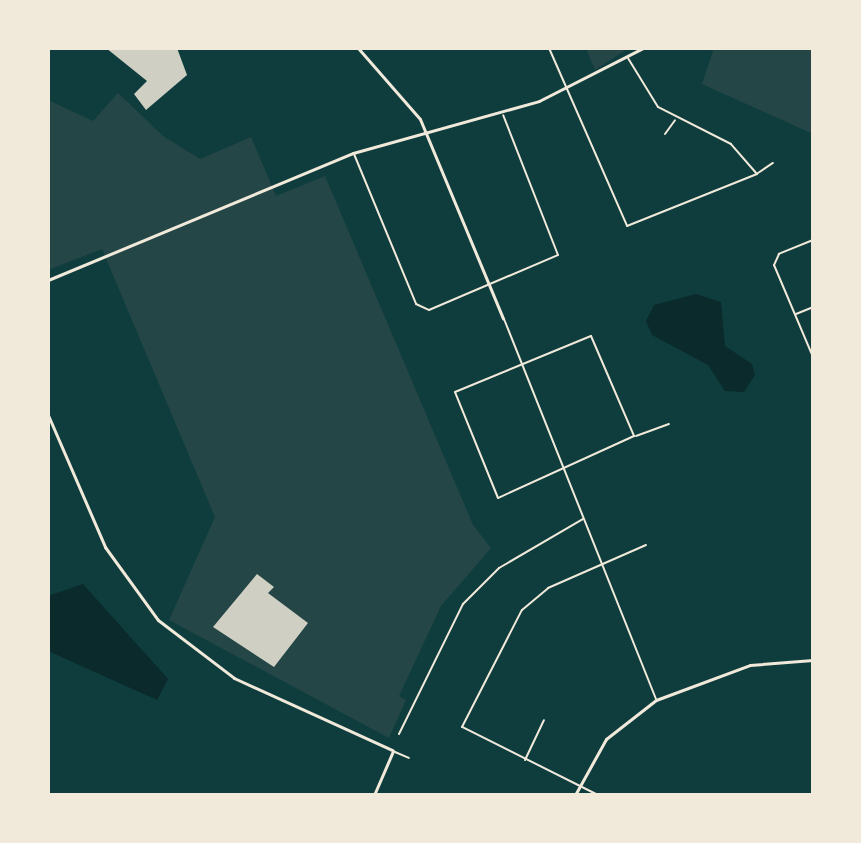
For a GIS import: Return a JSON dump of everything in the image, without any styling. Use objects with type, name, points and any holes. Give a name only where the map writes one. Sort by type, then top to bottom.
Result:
[{"type":"street","points":[[358,48],[397,84],[428,134],[565,464],[583,519],[604,562],[656,700]]},
{"type":"street","points":[[549,48],[627,226],[757,174],[773,163]]},
{"type":"street","points":[[48,280],[353,153],[503,115],[566,90],[643,48]]},
{"type":"street","points":[[628,58],[649,97],[676,119],[731,144],[757,174]]},
{"type":"street","points":[[353,153],[422,311],[490,285],[558,252],[503,115]]},
{"type":"street","points":[[665,134],[676,119]]},
{"type":"street","points":[[813,240],[774,261],[813,357]]},
{"type":"street","points":[[795,314],[813,307]]},
{"type":"street","points":[[634,436],[591,336],[455,392],[493,491],[502,499],[565,464],[669,424]]},
{"type":"street","points":[[48,415],[105,547],[167,630],[234,678],[409,758]]},
{"type":"street","points":[[399,734],[463,604],[499,568],[583,519]]},
{"type":"street","points":[[598,795],[462,727],[522,610],[604,562],[646,545]]},
{"type":"street","points":[[575,795],[622,722],[656,700],[750,665],[813,660]]},
{"type":"street","points":[[525,761],[544,720]]},
{"type":"street","points":[[374,795],[393,751]]},
{"type":"shaded area","points":[[586,48],[629,48],[595,70]]},
{"type":"shaded area","points":[[714,48],[813,48],[813,134],[702,84]]},
{"type":"shaded area","points":[[118,93],[163,136],[200,159],[251,137],[276,196],[325,176],[473,525],[491,548],[441,606],[399,696],[406,700],[389,738],[169,620],[215,517],[102,249],[48,270],[48,100],[93,121]]},
{"type":"shaded area","points":[[696,294],[721,302],[725,346],[752,364],[755,375],[744,392],[725,391],[708,365],[652,335],[646,321],[654,305]]},
{"type":"shaded area","points":[[83,584],[168,679],[157,700],[48,651],[48,596]]},
{"type":"building","points":[[106,48],[177,48],[187,75],[146,110],[134,94],[147,81]]},
{"type":"building","points":[[257,574],[274,587],[268,593],[308,623],[274,667],[213,627]]}]
